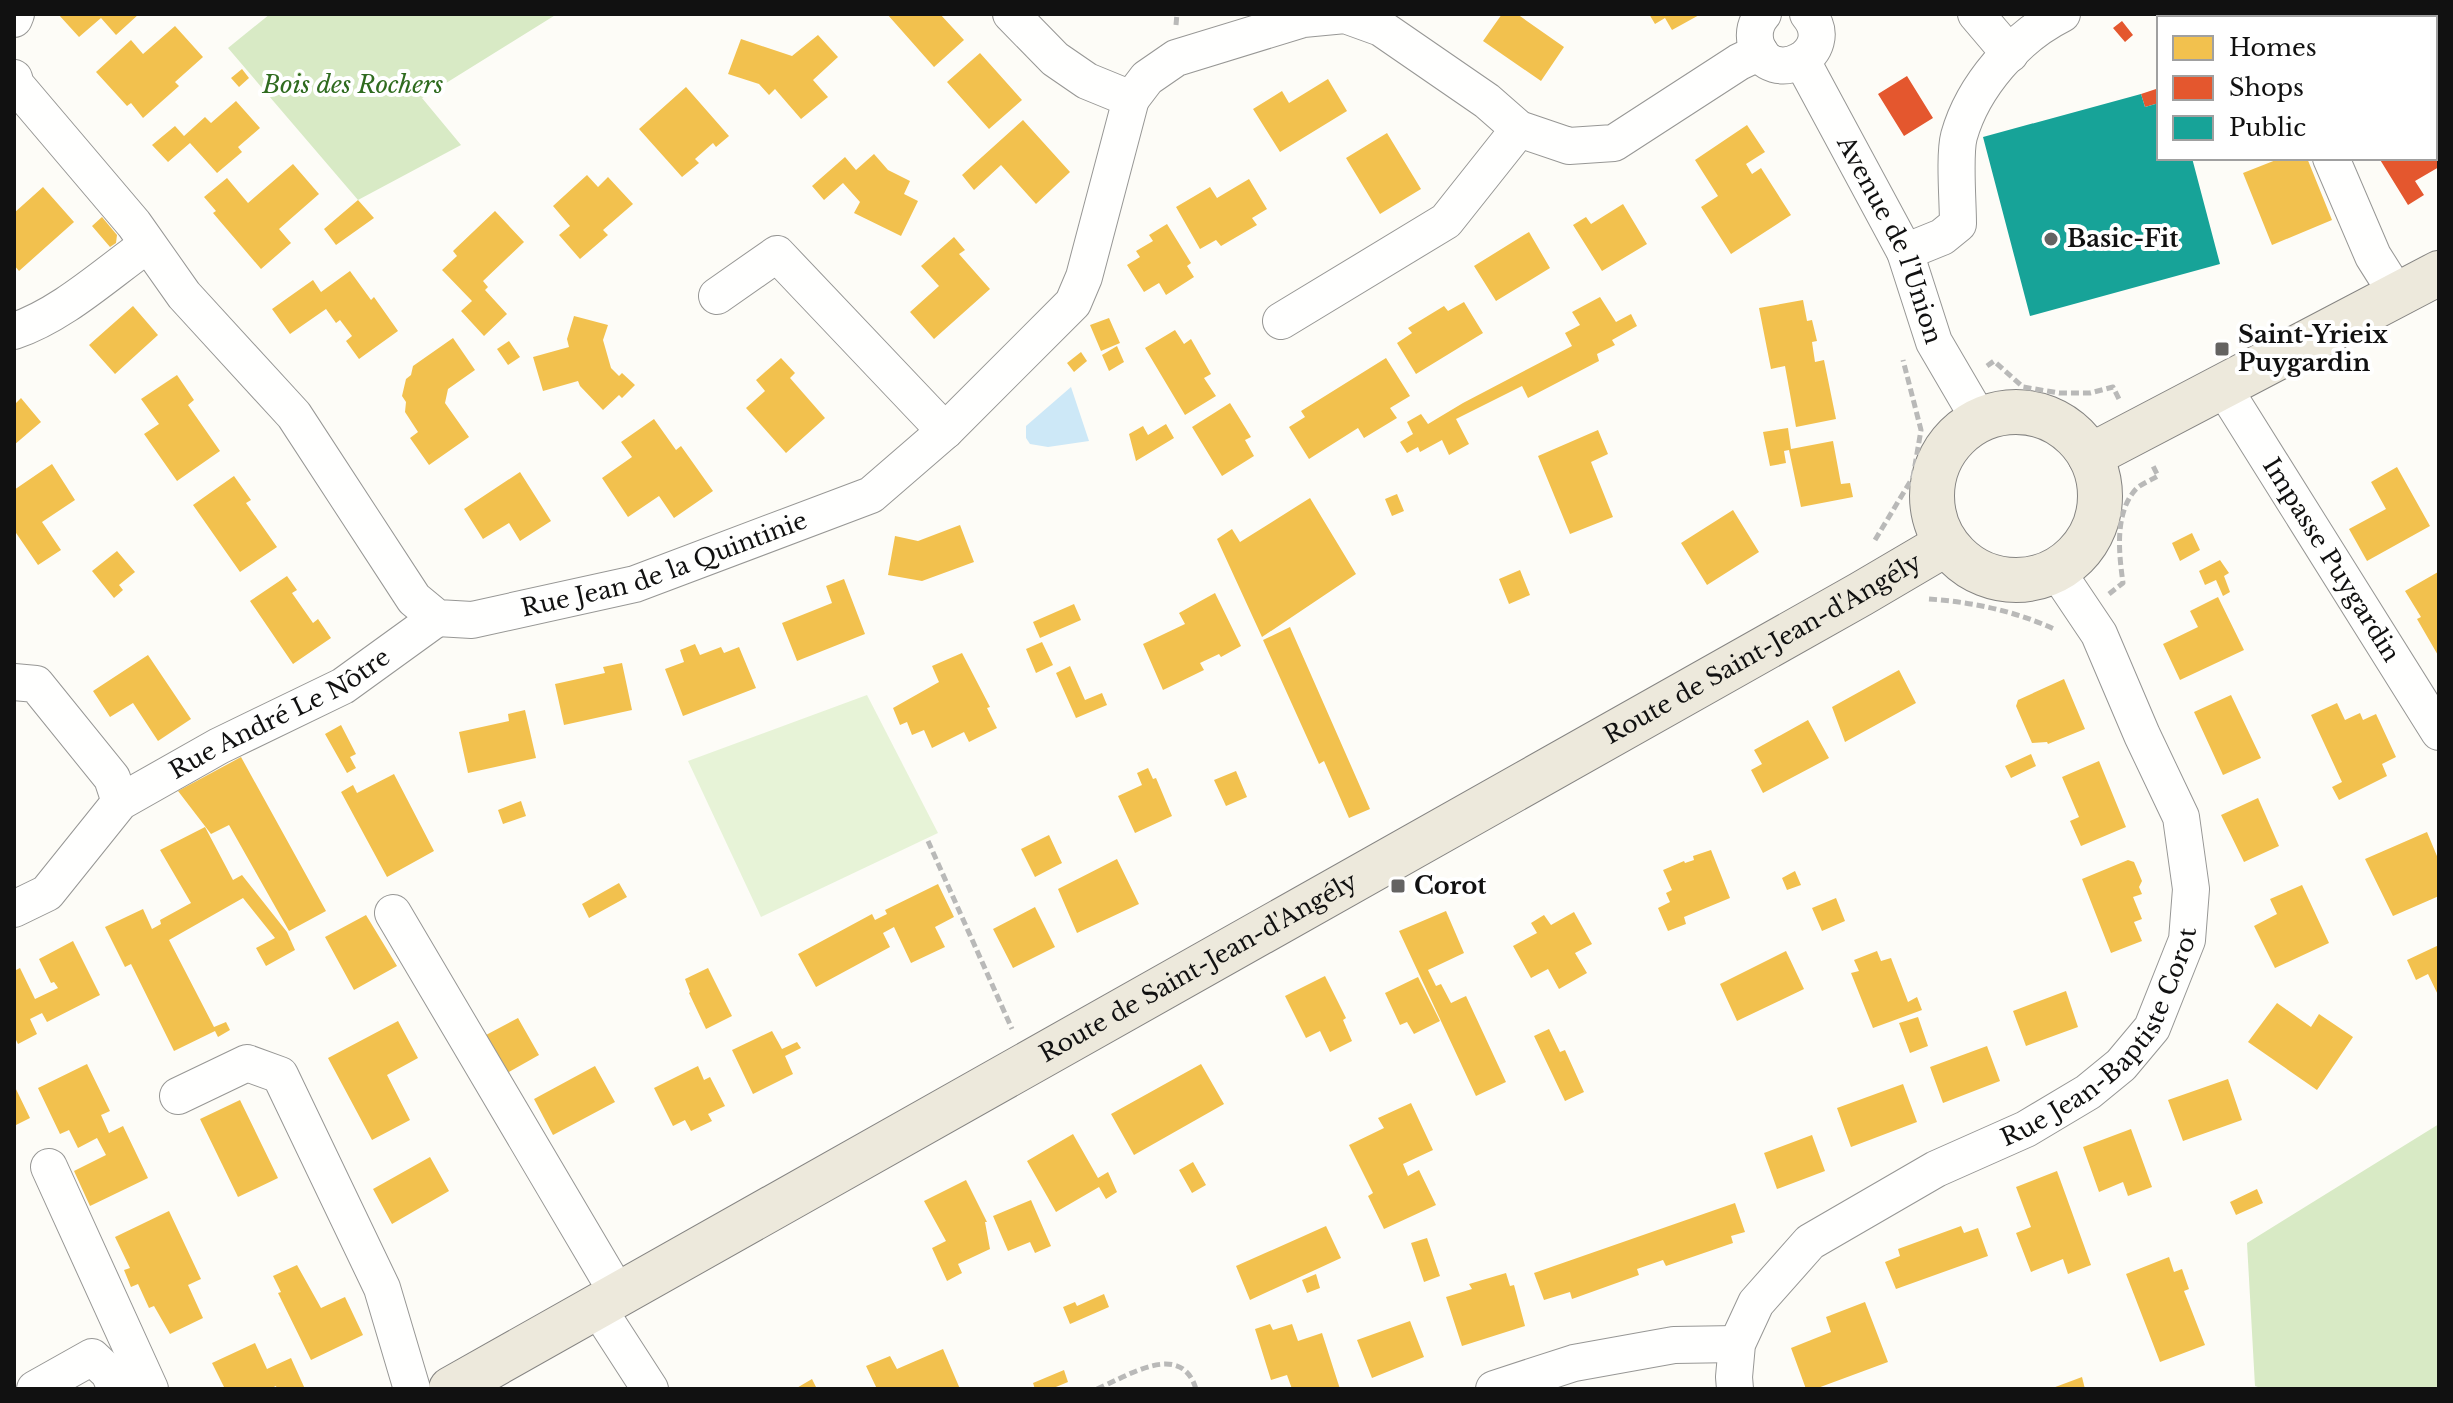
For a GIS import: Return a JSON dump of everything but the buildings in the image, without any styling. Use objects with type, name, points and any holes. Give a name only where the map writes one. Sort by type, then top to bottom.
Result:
[{"type":"main road","points":[[2090,456],[2439,273]]},
{"type":"main road","points":[[1968,402],[2003,412],[2029,412],[2054,420],[2075,435],[2090,456],[2099,480],[2099,507],[2092,532],[2077,554],[2056,570],[2033,579],[2008,580],[1984,575],[1963,562],[1946,544],[1934,518],[1931,489],[1939,460],[1955,436],[1968,402]]},
{"type":"main road","name":"Route de Saint-Jean-d'Angély","points":[[451,1389],[1946,544]]},
{"type":"street","points":[[1011,14],[1055,59],[1087,81],[1131,99],[1147,78],[1176,58],[1303,19],[1345,15],[1381,28],[1487,101],[1519,129],[1569,146],[1614,143],[1739,62],[1760,52]]},
{"type":"street","points":[[1763,14],[1755,29],[1755,41],[1768,61],[1779,65],[1802,61],[1811,53],[1816,41],[1811,15]]},
{"type":"street","points":[[1976,14],[2010,54]]},
{"type":"street","points":[[1905,252],[1942,237],[1958,224],[1959,138],[1977,93],[2010,54],[2041,25],[2062,14]]},
{"type":"street","name":"Avenue de l'Union","points":[[1802,61],[1905,252],[1934,342],[1968,402]]},
{"type":"street","points":[[14,78],[16,85],[134,224],[184,295],[294,415],[414,599],[437,618]]},
{"type":"street","name":"Rue Jean de la Quintinie","points":[[437,618],[472,620],[635,584],[871,495],[945,431],[1073,303],[1084,277],[1131,99]]},
{"type":"street","points":[[1281,321],[1446,221],[1519,129]]},
{"type":"street","points":[[2332,160],[2373,256],[2397,294]]},
{"type":"street","points":[[14,331],[33,325],[56,311],[147,245]]},
{"type":"street","points":[[717,296],[777,254],[945,431]]},
{"type":"street","name":"Impasse Puygardin","points":[[2223,387],[2439,732]]},
{"type":"street","name":"Rue Jean-Baptiste Corot","points":[[1735,1389],[1737,1344],[1756,1303],[1810,1242],[1936,1169],[2026,1129],[2088,1092],[2121,1065],[2152,1028],[2187,940],[2191,889],[2181,817],[2099,634],[2056,570]]},
{"type":"street","name":"Rue André Le Nôtre","points":[[14,909],[47,893],[120,802],[219,746],[343,686],[437,618]]},
{"type":"street","points":[[14,682],[36,684],[112,778],[120,802]]},
{"type":"street","points":[[393,913],[608,1301],[650,1389]]},
{"type":"street","points":[[178,1096],[247,1063],[280,1075],[382,1288],[412,1389]]},
{"type":"street","points":[[49,1167],[150,1389]]},
{"type":"street","points":[[1494,1389],[1574,1363],[1674,1345],[1737,1344]]},
{"type":"street","points":[[35,1389],[92,1357],[109,1373],[116,1389]]},
{"type":"path","points":[[1916,410],[1968,402],[1994,361],[2023,387],[2059,393],[2090,393],[2113,387],[2158,476],[2136,489],[2123,514],[2119,553],[2123,583],[2085,615],[2056,630],[2029,617],[1960,601],[1924,599]]},
{"type":"path","points":[[928,841],[1027,1063]]},
{"type":"path","points":[[1097,1389],[1160,1363],[1178,1365],[1192,1376],[1196,1389]]},
{"type":"green space","name":"Bois des Rochers","points":[[270,14],[557,14],[422,98],[461,145],[358,200],[228,48]]},
{"type":"green space","points":[[867,695],[938,833],[761,917],[688,761]]},
{"type":"green space","points":[[2439,1124],[2439,1389],[2264,1389],[2255,1386],[2247,1243]]},
{"type":"water","points":[[1071,387],[1089,441],[1048,447],[1030,444],[1026,438],[1026,426]]},
{"type":"place","name":"Basic-Fit","points":[[2051,239]]},
{"type":"place","name":"Saint-Yrieix Puygardin","points":[[2222,349]]},
{"type":"place","name":"Corot","points":[[1398,886]]}]
